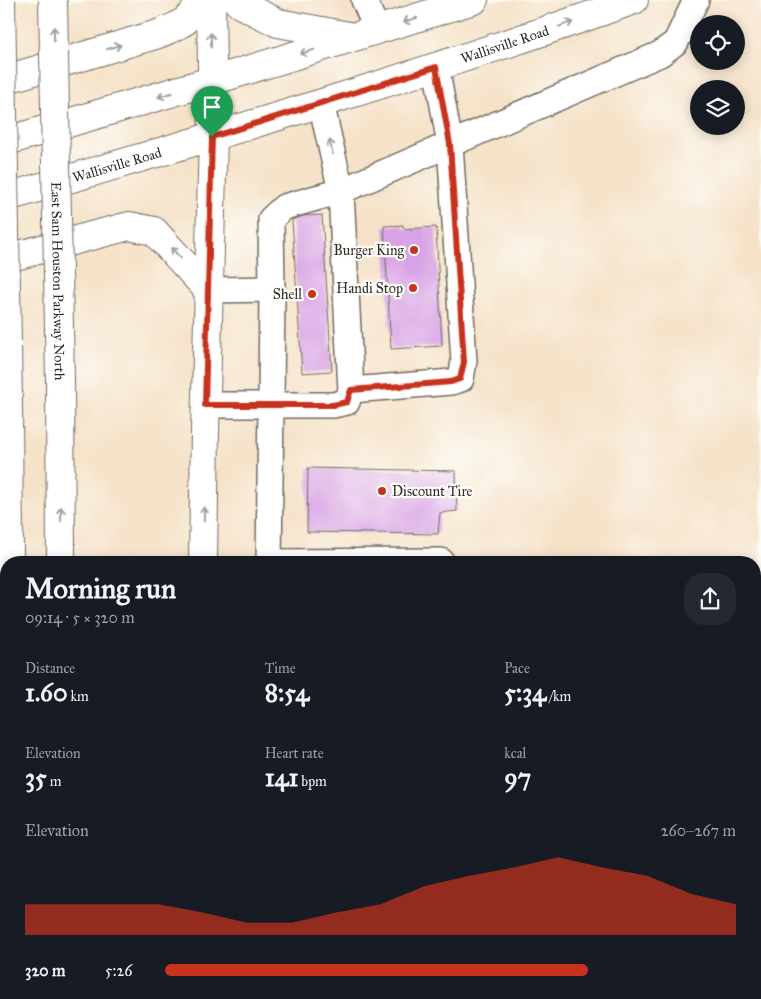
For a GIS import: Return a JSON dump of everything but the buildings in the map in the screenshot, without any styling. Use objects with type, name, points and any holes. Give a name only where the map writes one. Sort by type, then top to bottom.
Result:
[{"type":"main road","points":[[1,0],[9,556]]},
{"type":"main road","name":"East Sam Houston Parkway North","points":[[53,0],[60,380],[61,556]]},
{"type":"main road","points":[[0,81],[158,34],[180,25],[197,10],[201,0]]},
{"type":"main road","points":[[203,556],[212,137],[211,0]]},
{"type":"main road","points":[[236,0],[240,4],[278,23],[365,34]]},
{"type":"main road","points":[[0,143],[212,81],[474,0]]},
{"type":"main road","name":"Wallisville Road","points":[[0,199],[212,137],[436,67],[528,38],[634,0]]},
{"type":"main road","points":[[0,260],[129,226],[154,230],[208,290]]},
{"type":"street","points":[[364,0],[365,34]]},
{"type":"street","points":[[269,556],[271,220],[284,207],[341,191],[660,54],[676,42],[696,0]]},
{"type":"street","points":[[351,390],[451,382],[460,379],[464,362],[450,144],[436,67]]},
{"type":"street","points":[[205,405],[333,405],[347,402],[351,390],[341,191],[321,103]]},
{"type":"street","points":[[208,290],[272,289]]},
{"type":"place","name":"Burger King","points":[[414,250]]},
{"type":"place","name":"Handi Stop","points":[[413,288]]},
{"type":"place","name":"Shell","points":[[312,294]]},
{"type":"place","name":"Discount Tire","points":[[382,491]]},
{"type":"route","points":[[436,67],[450,144],[464,362],[460,379],[451,382],[351,390],[347,402],[333,405],[205,405],[212,137],[436,67]]}]
